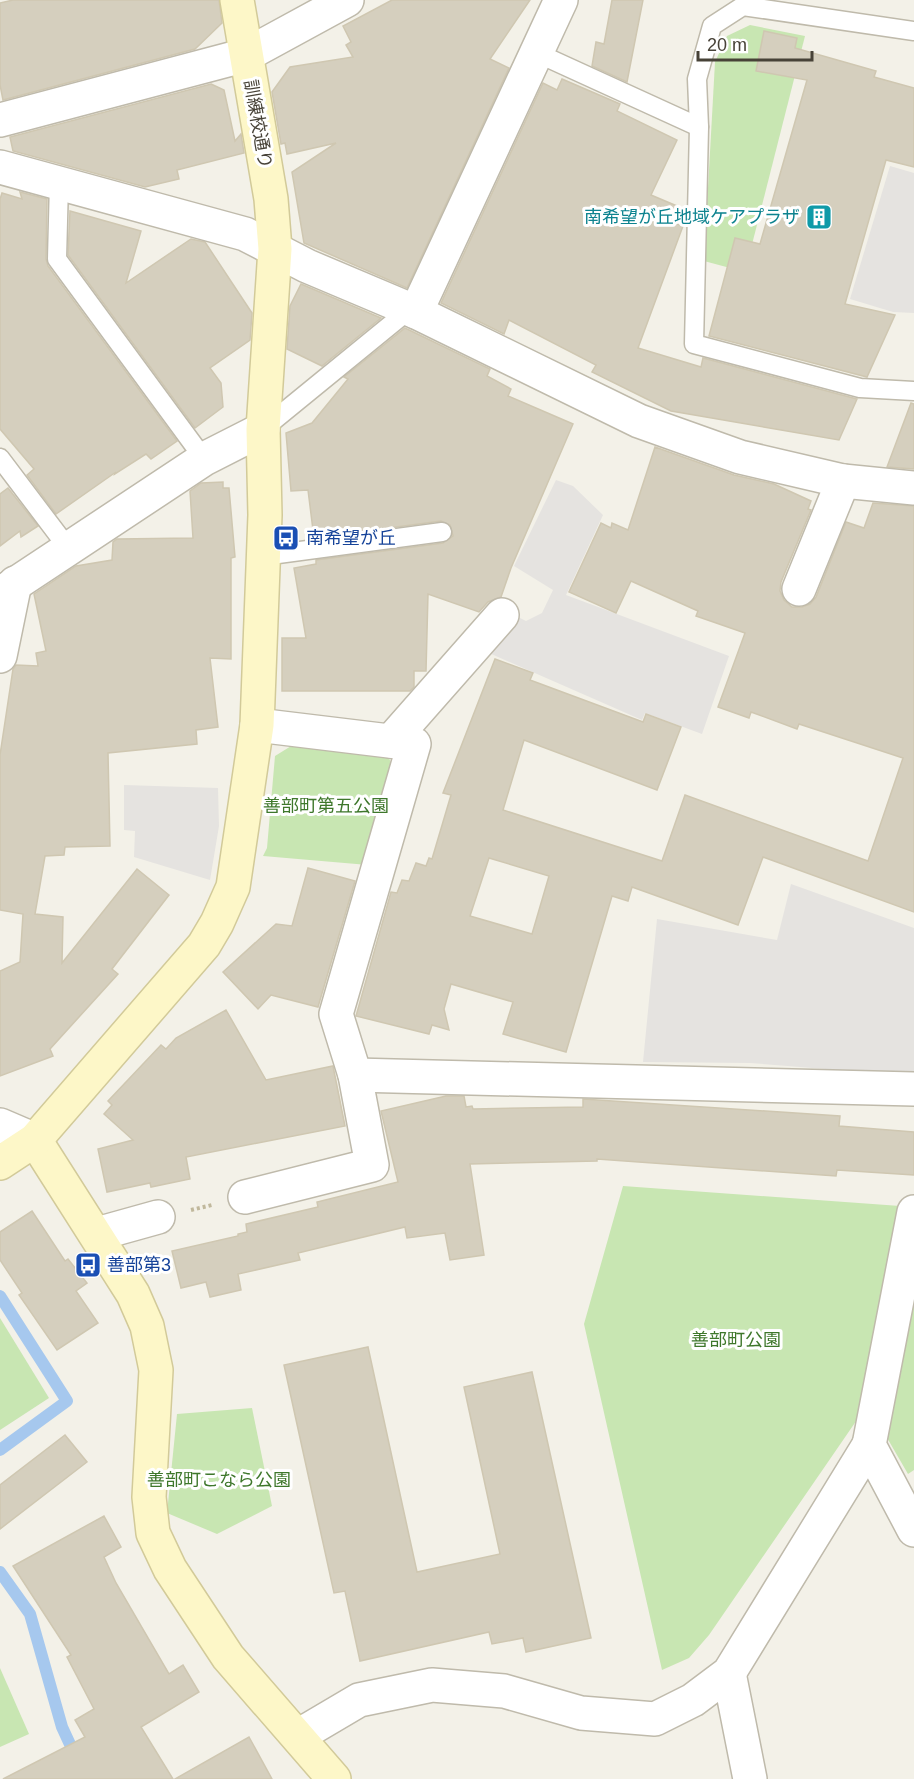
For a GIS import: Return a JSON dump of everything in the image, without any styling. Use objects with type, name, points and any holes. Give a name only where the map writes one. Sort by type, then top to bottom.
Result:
[{"type":"street","name":"訓練校通り","points":[[0,1163],[35,1140],[204,945],[233,887],[257,725],[263,556],[263,429],[275,249],[271,199],[237,0]]},
{"type":"street","points":[[0,120],[246,55],[346,0]]},
{"type":"street","points":[[413,311],[561,0]]},
{"type":"street","points":[[0,167],[245,234],[307,266],[413,311],[639,421],[740,457],[843,481],[914,488]]},
{"type":"street","points":[[0,656],[8,589],[204,459],[263,429]]},
{"type":"street","points":[[799,588],[843,481]]},
{"type":"street","points":[[391,741],[502,615]]},
{"type":"street","points":[[245,1197],[372,1165],[356,1075],[336,1014],[414,744],[257,725]]},
{"type":"street","points":[[356,1075],[914,1089]]},
{"type":"street","points":[[0,1125],[35,1140],[133,1294],[147,1326],[156,1370],[149,1476],[153,1533],[170,1569],[228,1657],[334,1779]]},
{"type":"street","points":[[298,1736],[359,1700],[432,1685],[504,1691],[581,1713],[655,1719],[693,1700],[729,1672],[869,1445],[914,1212]]},
{"type":"street","points":[[96,1234],[158,1217]]},
{"type":"street","points":[[869,1445],[914,1530]]},
{"type":"street","points":[[729,1672],[750,1779]]},
{"type":"lane","points":[[914,31],[743,6],[712,26],[697,79],[699,127],[694,344],[860,388],[914,391]]},
{"type":"lane","points":[[537,53],[699,127]]},
{"type":"lane","points":[[58,183],[57,260],[204,459]]},
{"type":"lane","points":[[263,429],[413,311]]},
{"type":"lane","points":[[0,458],[68,548]]},
{"type":"lane","points":[[263,556],[442,532]]},
{"type":"path","points":[[158,1217],[245,1197]]},
{"type":"green space","points":[[750,25],[805,36],[745,272],[704,261],[715,62],[727,36]]},
{"type":"green space","name":"善部町第五公園","points":[[296,743],[388,755],[393,769],[368,865],[263,856],[267,848],[275,756]]},
{"type":"green space","name":"善部町公園","points":[[623,1186],[914,1207],[914,1470],[908,1474],[886,1436],[894,1366],[709,1635],[689,1658],[662,1670],[584,1324]]},
{"type":"green space","points":[[0,1318],[49,1398],[0,1430]]},
{"type":"green space","name":"善部町こなら公園","points":[[252,1408],[272,1506],[217,1534],[167,1513],[177,1414]]},
{"type":"green space","points":[[0,1668],[29,1734],[0,1747]]},
{"type":"shaded area","points":[[890,166],[914,173],[914,313],[893,312],[850,299]]},
{"type":"shaded area","points":[[556,480],[573,486],[603,515],[566,595],[729,656],[702,734],[645,713],[642,720],[480,649],[514,615],[526,621],[542,613],[553,590],[514,566]]},
{"type":"shaded area","points":[[124,785],[218,788],[219,826],[210,880],[134,857],[135,831],[124,830]]},
{"type":"shaded area","points":[[791,884],[914,928],[914,1076],[750,1063],[643,1062],[657,919],[777,940]]},
{"type":"building","points":[[13,0],[219,0],[222,23],[195,49],[3,100],[0,85],[0,3]]},
{"type":"building","points":[[392,0],[530,0],[490,59],[509,68],[407,288],[304,243],[292,172],[336,143],[287,154],[285,143],[281,144],[272,92],[290,67],[353,57],[346,45],[351,42],[343,26]]},
{"type":"building","points":[[612,0],[643,0],[627,82],[592,66],[596,42],[604,44]]},
{"type":"building","name":"南希望が丘地域ケアプラザ","points":[[764,31],[797,38],[795,48],[876,71],[874,77],[914,88],[914,167],[886,160],[845,304],[895,315],[867,377],[709,336],[735,238],[760,244],[807,80],[756,71]]},
{"type":"building","points":[[562,79],[620,104],[617,111],[677,140],[651,195],[684,209],[677,224],[683,226],[638,348],[701,367],[703,358],[857,399],[839,440],[671,411],[592,372],[596,365],[509,320],[504,334],[441,303],[543,83],[557,90]]},
{"type":"building","points":[[211,84],[224,90],[235,141],[241,134],[244,153],[177,170],[179,179],[145,187],[13,151],[10,137]]},
{"type":"building","points":[[20,192],[47,199],[46,259],[48,266],[177,441],[151,459],[146,454],[115,474],[116,472],[56,514],[27,475],[34,469],[0,429],[0,199],[2,193],[22,199]]},
{"type":"building","points":[[70,211],[141,231],[126,283],[191,239],[205,242],[252,313],[250,340],[210,368],[221,383],[223,407],[195,428],[68,255]]},
{"type":"building","points":[[301,284],[381,318],[322,366],[287,349],[290,306]]},
{"type":"building","points":[[405,328],[490,369],[487,376],[511,389],[508,396],[573,424],[511,568],[501,597],[488,602],[479,612],[428,594],[426,671],[414,671],[414,687],[410,691],[282,691],[282,638],[306,638],[294,568],[316,564],[316,560],[443,543],[453,536],[450,525],[441,521],[314,538],[308,490],[291,491],[286,433],[312,423],[348,379],[344,377]]},
{"type":"building","points":[[911,403],[914,404],[914,469],[887,467]]},
{"type":"building","points":[[655,447],[734,475],[774,484],[811,501],[808,509],[811,510],[781,582],[780,591],[784,600],[792,607],[802,607],[810,604],[816,597],[846,522],[864,528],[873,503],[914,506],[914,912],[763,857],[738,925],[632,887],[628,901],[612,896],[566,1052],[503,1034],[513,1002],[451,984],[444,1009],[449,1030],[432,1025],[429,1034],[356,1016],[391,892],[397,893],[402,880],[409,881],[416,863],[426,866],[429,858],[432,859],[451,795],[443,793],[495,659],[533,673],[530,680],[643,722],[646,714],[681,727],[657,790],[524,740],[503,810],[662,861],[685,795],[868,861],[903,758],[799,724],[797,729],[751,712],[749,718],[718,707],[745,633],[696,616],[698,611],[631,581],[616,613],[569,592],[601,523],[611,528],[612,523],[628,530]],"holes":[[[489,858],[549,876],[532,934],[470,916]]]},
{"type":"building","points":[[223,482],[223,488],[229,488],[235,557],[231,558],[231,659],[210,658],[218,727],[196,730],[197,744],[108,753],[110,846],[65,847],[64,855],[45,856],[35,914],[63,917],[62,963],[137,869],[169,895],[112,969],[118,974],[50,1049],[53,1056],[0,1076],[0,971],[20,962],[23,914],[0,910],[0,755],[13,669],[16,665],[38,666],[36,653],[46,651],[34,594],[76,566],[112,560],[113,542],[117,539],[193,538],[190,491],[201,483]]},
{"type":"building","points":[[8,488],[38,526],[21,537],[20,531],[0,546],[0,494]]},
{"type":"building","points":[[308,868],[355,881],[318,1007],[271,995],[258,1009],[223,972],[276,924],[292,926]]},
{"type":"building","points":[[226,1010],[266,1080],[333,1066],[345,1126],[186,1157],[190,1179],[151,1187],[150,1183],[107,1192],[98,1149],[133,1140],[104,1114],[112,1105],[108,1101],[161,1045],[166,1049],[176,1038]]},
{"type":"building","points":[[446,1096],[464,1096],[466,1107],[472,1106],[473,1109],[583,1107],[583,1099],[840,1116],[839,1126],[914,1132],[914,1175],[837,1170],[836,1176],[597,1159],[597,1161],[470,1164],[484,1255],[450,1260],[445,1233],[407,1238],[405,1227],[298,1253],[300,1260],[238,1274],[241,1290],[210,1297],[206,1282],[181,1288],[172,1251],[238,1236],[238,1234],[247,1232],[246,1224],[318,1207],[317,1202],[398,1182],[381,1111]]},
{"type":"building","points":[[32,1211],[65,1261],[68,1259],[87,1283],[76,1291],[98,1323],[57,1350],[19,1295],[22,1293],[0,1260],[0,1232]]},
{"type":"building","points":[[368,1347],[417,1572],[500,1554],[464,1387],[532,1372],[591,1638],[526,1652],[523,1638],[492,1644],[489,1632],[360,1661],[345,1591],[334,1593],[284,1365]]},
{"type":"building","points":[[65,1435],[87,1462],[0,1529],[0,1485]]},
{"type":"building","points":[[104,1516],[121,1547],[104,1557],[116,1583],[169,1674],[183,1665],[199,1692],[141,1727],[173,1779],[3,1779],[85,1737],[75,1720],[94,1709],[67,1657],[71,1655],[13,1566]]},
{"type":"building","points":[[249,1737],[272,1779],[175,1779]]},
{"type":"waterway","points":[[0,1296],[67,1401],[0,1450]]},
{"type":"waterway","points":[[0,1572],[30,1614],[62,1727],[86,1779]]},
{"type":"place","name":"南希望が丘地域ケアプラザ","points":[[819,217]]},
{"type":"place","name":"南希望が丘","points":[[286,538]]},
{"type":"place","name":"善部第3","points":[[88,1265]]}]
